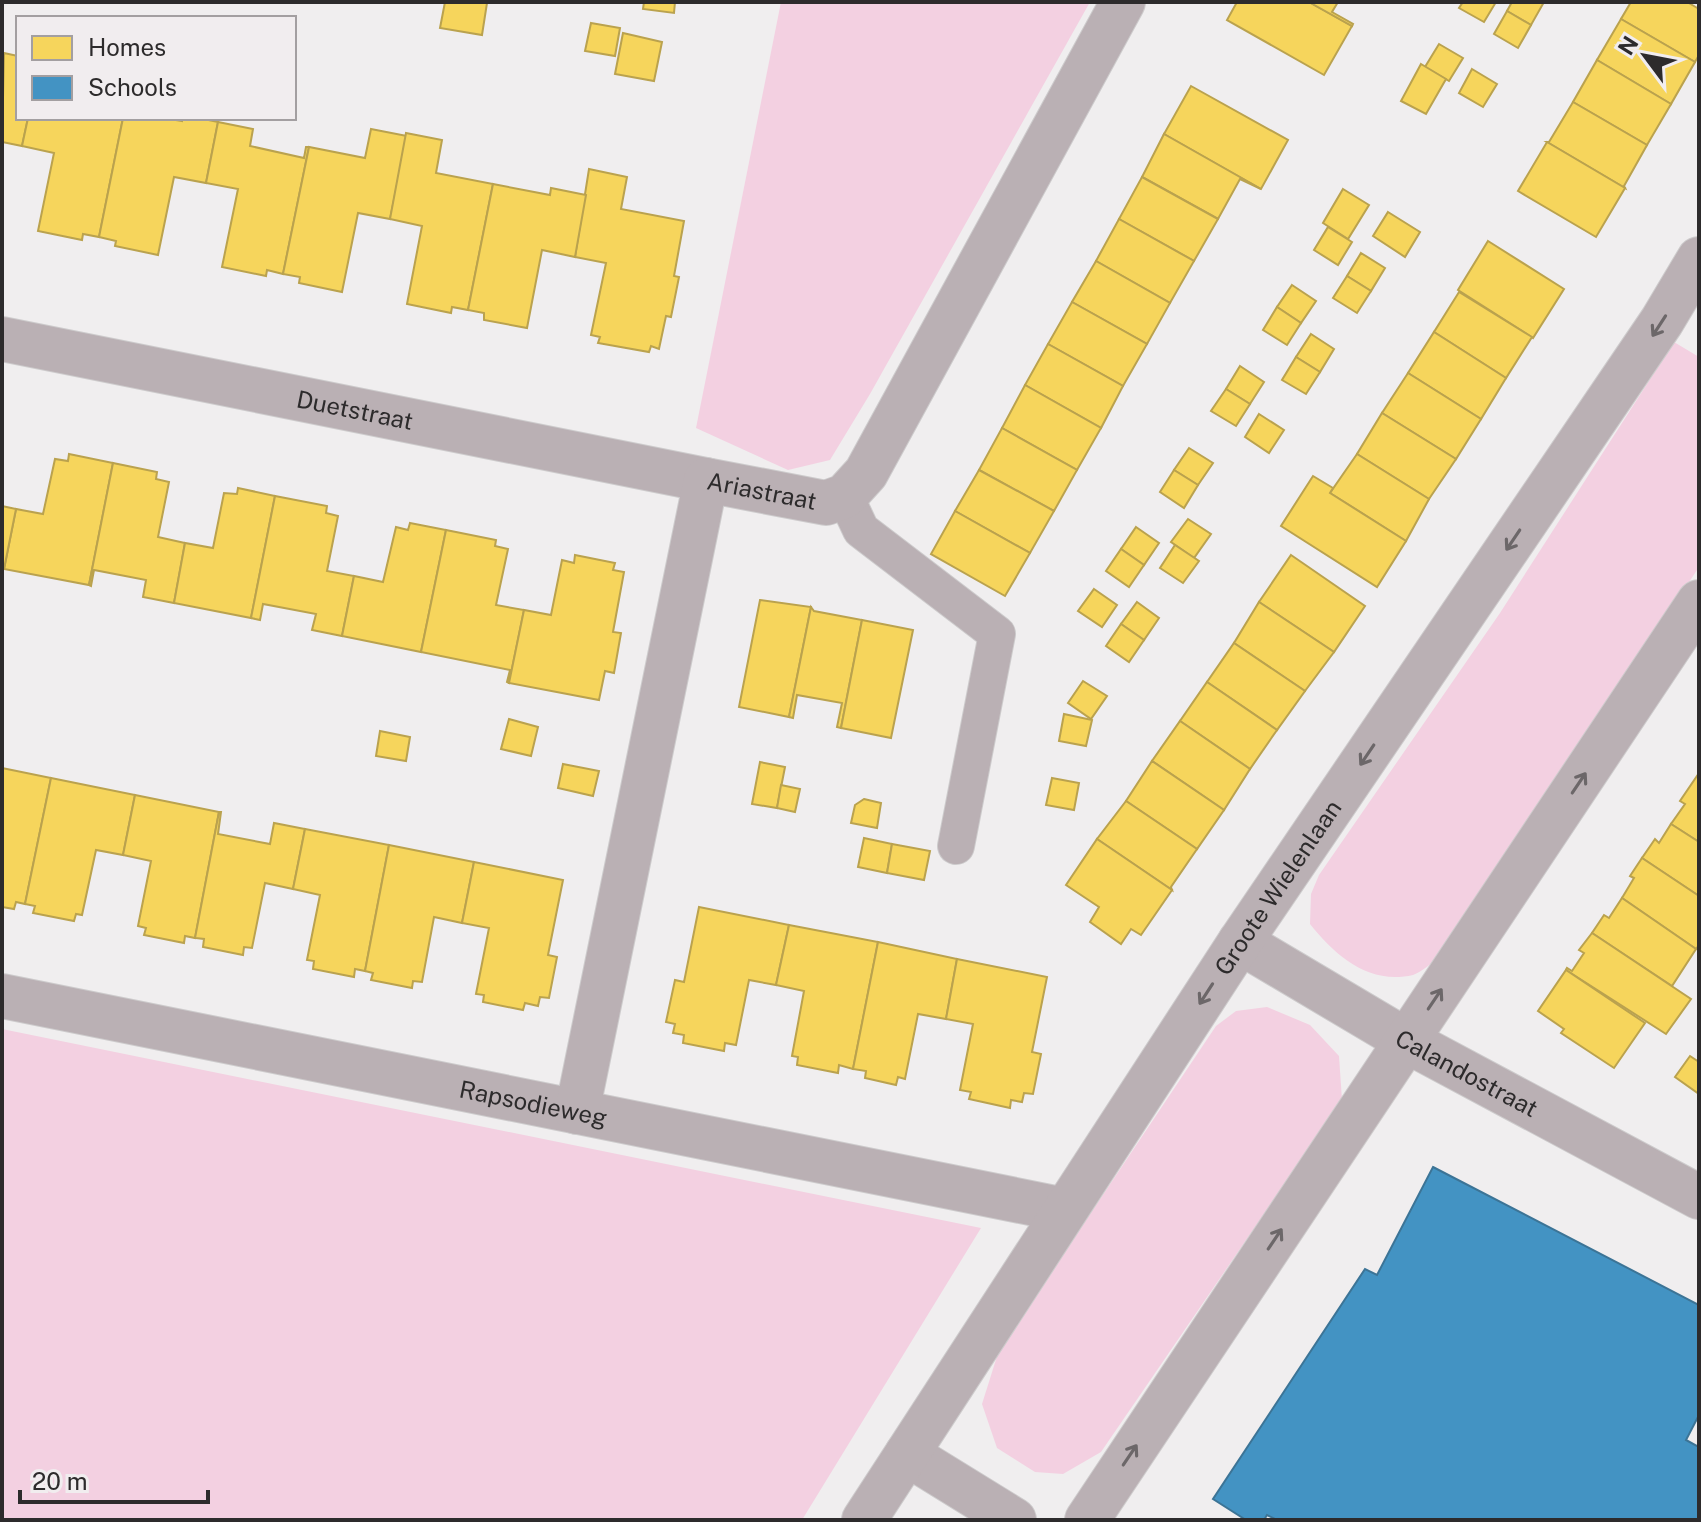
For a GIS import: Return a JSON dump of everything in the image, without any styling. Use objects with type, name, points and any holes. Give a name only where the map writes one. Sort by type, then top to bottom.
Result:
[{"type":"street","name":"Ariastraat","points":[[577,1112],[706,480],[826,503],[845,496],[866,473],[1123,2]]},
{"type":"street","name":"Groote Wielenlaan","points":[[864,1520],[1240,942],[1662,321],[1699,259]]},
{"type":"street","name":"Duetstraat","points":[[2,339],[706,480]]},
{"type":"street","points":[[1087,1520],[1699,602]]},
{"type":"street","name":"Calandostraat","points":[[1240,942],[1407,1041],[1699,1197]]},
{"type":"street","name":"Rapsodieweg","points":[[2,996],[1065,1210]]},
{"type":"street","points":[[907,1454],[1014,1520]]},
{"type":"lane","points":[[845,496],[861,530],[997,634],[956,846]]},
{"type":"shaded area","points":[[781,2],[1090,2],[830,460],[788,470],[696,428]]},
{"type":"shaded area","points":[[1674,342],[1699,357],[1699,567],[1439,958],[1413,975],[1397,977],[1367,972],[1342,957],[1310,924],[1311,894],[1319,875],[1500,613]]},
{"type":"shaded area","points":[[1267,1007],[1310,1025],[1339,1056],[1342,1100],[1101,1452],[1063,1474],[1035,1472],[997,1448],[982,1404],[999,1350],[1216,1026],[1236,1011]]},
{"type":"shaded area","points":[[2,1029],[981,1228],[802,1520],[2,1520]]},
{"type":"building: Homes","points":[[445,2],[487,3],[482,35],[440,28]]},
{"type":"building: Homes","points":[[644,2],[675,2],[674,13],[643,9]]},
{"type":"building: Homes","points":[[1237,2],[1309,2],[1352,26],[1324,75],[1227,20]]},
{"type":"building: Homes","points":[[1309,2],[1338,2],[1332,12],[1352,26]]},
{"type":"building: Homes","points":[[1463,2],[1496,2],[1484,22],[1459,8]]},
{"type":"building: Homes","points":[[1512,2],[1544,2],[1531,25],[1507,11]]},
{"type":"building: Homes","points":[[1631,2],[1687,2],[1699,9],[1699,55],[1695,62],[1621,19]]},
{"type":"building: Homes","points":[[1507,11],[1531,25],[1518,48],[1494,34]]},
{"type":"building: Homes","points":[[1621,19],[1695,62],[1671,104],[1597,60]]},
{"type":"building: Homes","points":[[591,23],[620,28],[615,56],[585,51]]},
{"type":"building: Homes","points":[[623,33],[662,42],[654,81],[615,74]]},
{"type":"building: Homes","points":[[1439,44],[1463,58],[1449,81],[1425,67]]},
{"type":"building: Homes","points":[[4,53],[16,56],[16,120],[28,120],[22,146],[2,142]]},
{"type":"building: Homes","points":[[1597,60],[1671,104],[1647,145],[1573,102]]},
{"type":"building: Homes","points":[[1421,64],[1446,79],[1426,114],[1401,101]]},
{"type":"building: Homes","points":[[1472,69],[1497,84],[1483,107],[1459,93]]},
{"type":"building: Homes","points":[[1191,86],[1288,140],[1261,189],[1164,134]]},
{"type":"building: Homes","points":[[1573,102],[1647,145],[1625,188],[1547,142]]},
{"type":"building: Homes","points":[[28,120],[123,120],[99,237],[83,234],[82,240],[38,231],[54,153],[22,146]]},
{"type":"building: Homes","points":[[123,120],[218,122],[206,183],[174,177],[158,255],[115,246],[116,241],[99,237]]},
{"type":"building: Homes","points":[[218,122],[253,129],[250,146],[304,158],[306,147],[309,147],[283,274],[267,270],[266,276],[222,267],[238,189],[206,183]]},
{"type":"building: Homes","points":[[371,129],[407,136],[390,219],[358,213],[342,292],[299,283],[300,277],[283,274],[309,147],[365,158]]},
{"type":"building: Homes","points":[[406,133],[442,140],[436,173],[493,184],[468,310],[452,307],[451,313],[407,304],[422,226],[390,219]]},
{"type":"building: Homes","points":[[1164,134],[1261,189],[1240,179],[1218,219],[1142,177]]},
{"type":"building: Homes","points":[[1547,142],[1625,188],[1596,237],[1518,191]]},
{"type":"building: Homes","points":[[589,169],[627,177],[621,209],[684,221],[674,276],[679,277],[671,317],[666,316],[659,349],[651,346],[649,352],[598,343],[600,337],[591,335],[606,263],[575,257]]},
{"type":"building: Homes","points":[[1142,177],[1218,219],[1194,261],[1119,219]]},
{"type":"building: Homes","points":[[493,184],[550,195],[551,188],[586,195],[575,257],[542,250],[527,328],[484,320],[484,313],[468,310]]},
{"type":"building: Homes","points":[[1343,189],[1369,205],[1348,239],[1323,223]]},
{"type":"building: Homes","points":[[1388,212],[1420,232],[1405,257],[1373,236]]},
{"type":"building: Homes","points":[[1119,219],[1194,261],[1170,303],[1096,261]]},
{"type":"building: Homes","points":[[1328,227],[1352,242],[1338,265],[1314,250]]},
{"type":"building: Homes","points":[[1488,241],[1564,289],[1533,338],[1458,290]]},
{"type":"building: Homes","points":[[1361,253],[1385,268],[1371,291],[1347,276]]},
{"type":"building: Homes","points":[[1096,261],[1170,303],[1147,344],[1072,302]]},
{"type":"building: Homes","points":[[1347,276],[1371,291],[1357,313],[1333,298]]},
{"type":"building: Homes","points":[[1292,285],[1316,301],[1301,323],[1277,307]]},
{"type":"building: Homes","points":[[1459,292],[1532,337],[1506,378],[1434,332]]},
{"type":"building: Homes","points":[[1072,302],[1147,344],[1123,386],[1048,344]]},
{"type":"building: Homes","points":[[1277,307],[1301,323],[1287,345],[1263,330]]},
{"type":"building: Homes","points":[[1434,332],[1506,378],[1481,419],[1408,373]]},
{"type":"building: Homes","points":[[1311,334],[1334,349],[1320,372],[1296,357]]},
{"type":"building: Homes","points":[[1048,344],[1123,386],[1101,428],[1025,385]]},
{"type":"building: Homes","points":[[1296,357],[1320,372],[1306,394],[1282,380]]},
{"type":"building: Homes","points":[[1240,366],[1264,382],[1250,404],[1226,389]]},
{"type":"building: Homes","points":[[1408,373],[1481,419],[1456,459],[1382,413]]},
{"type":"building: Homes","points":[[1025,385],[1101,428],[1077,470],[1002,428]]},
{"type":"building: Homes","points":[[1226,389],[1250,404],[1236,426],[1211,411]]},
{"type":"building: Homes","points":[[1382,413],[1456,459],[1429,499],[1357,454]]},
{"type":"building: Homes","points":[[1259,414],[1284,430],[1269,453],[1245,437]]},
{"type":"building: Homes","points":[[1002,428],[1077,470],[1054,511],[979,470]]},
{"type":"building: Homes","points":[[1189,448],[1213,463],[1198,485],[1174,470]]},
{"type":"building: Homes","points":[[69,454],[113,463],[89,585],[4,569],[16,509],[43,514],[55,459],[68,461]]},
{"type":"building: Homes","points":[[1357,454],[1429,499],[1406,541],[1330,493]]},
{"type":"building: Homes","points":[[113,463],[157,472],[156,479],[169,482],[158,537],[185,543],[174,603],[143,597],[146,580],[94,570],[89,585]]},
{"type":"building: Homes","points":[[979,470],[1054,511],[1030,553],[955,511]]},
{"type":"building: Homes","points":[[1174,470],[1198,485],[1184,508],[1160,492]]},
{"type":"building: Homes","points":[[1313,476],[1333,488],[1330,493],[1406,541],[1377,587],[1281,526]]},
{"type":"building: Homes","points":[[238,488],[275,496],[251,618],[174,603],[185,543],[213,548],[224,493],[237,494]]},
{"type":"building: Homes","points":[[275,496],[327,506],[326,513],[338,516],[327,571],[354,576],[342,636],[312,630],[316,614],[263,604],[260,620],[251,618]]},
{"type":"building: Homes","points":[[2,506],[16,509],[4,569],[2,569]]},
{"type":"building: Homes","points":[[955,511],[1030,553],[1005,596],[931,554]]},
{"type":"building: Homes","points":[[1188,519],[1211,534],[1194,558],[1171,542]]},
{"type":"building: Homes","points":[[410,523],[446,530],[421,652],[342,636],[354,576],[383,582],[396,527],[408,530]]},
{"type":"building: Homes","points":[[1136,527],[1159,543],[1144,565],[1121,549]]},
{"type":"building: Homes","points":[[446,530],[496,540],[495,546],[508,549],[496,605],[524,610],[509,683],[510,670],[421,652]]},
{"type":"building: Homes","points":[[1175,545],[1199,561],[1183,583],[1160,568]]},
{"type":"building: Homes","points":[[1121,549],[1144,565],[1129,587],[1106,571]]},
{"type":"building: Homes","points":[[575,555],[615,563],[613,570],[624,572],[613,632],[621,633],[614,673],[605,671],[599,700],[509,683],[524,610],[551,615],[562,560],[574,563]]},
{"type":"building: Homes","points":[[1291,555],[1365,606],[1334,652],[1259,602]]},
{"type":"building: Homes","points":[[1094,589],[1117,605],[1102,627],[1078,611]]},
{"type":"building: Homes","points":[[760,600],[811,607],[789,717],[739,707]]},
{"type":"building: Homes","points":[[1137,602],[1159,618],[1144,640],[1121,624]]},
{"type":"building: Homes","points":[[1259,602],[1334,652],[1305,691],[1234,643]]},
{"type":"building: Homes","points":[[811,607],[814,611],[862,620],[841,728],[837,727],[842,703],[797,695],[793,718],[789,717]]},
{"type":"building: Homes","points":[[862,620],[913,630],[891,738],[841,728]]},
{"type":"building: Homes","points":[[1121,624],[1144,640],[1129,662],[1106,646]]},
{"type":"building: Homes","points":[[1234,643],[1305,691],[1277,730],[1207,682]]},
{"type":"building: Homes","points":[[1083,681],[1107,696],[1091,719],[1068,703]]},
{"type":"building: Homes","points":[[1207,682],[1277,730],[1250,769],[1180,721]]},
{"type":"building: Homes","points":[[1064,714],[1092,720],[1086,746],[1059,741]]},
{"type":"building: Homes","points":[[509,719],[538,727],[531,756],[501,749]]},
{"type":"building: Homes","points":[[1180,721],[1250,769],[1224,810],[1152,761]]},
{"type":"building: Homes","points":[[380,731],[410,737],[406,761],[376,756]]},
{"type":"building: Homes","points":[[1152,761],[1224,810],[1197,849],[1126,801]]},
{"type":"building: Homes","points":[[760,762],[785,767],[777,808],[752,804]]},
{"type":"building: Homes","points":[[563,764],[599,771],[593,796],[558,788]]},
{"type":"building: Homes","points":[[2,768],[51,778],[25,904],[16,902],[14,909],[2,907]]},
{"type":"building: Homes","points":[[1699,773],[1699,842],[1671,824],[1685,804],[1680,801]]},
{"type":"building: Homes","points":[[51,778],[135,795],[123,855],[96,850],[82,915],[76,914],[74,921],[33,913],[35,906],[25,904]]},
{"type":"building: Homes","points":[[1052,778],[1079,783],[1074,810],[1046,805]]},
{"type":"building: Homes","points":[[781,785],[800,789],[795,812],[777,808]]},
{"type":"building: Homes","points":[[135,795],[219,812],[195,938],[185,936],[184,943],[144,935],[146,928],[138,926],[151,861],[123,855]]},
{"type":"building: Homes","points":[[864,799],[881,803],[877,828],[851,823],[855,805]]},
{"type":"building: Homes","points":[[1126,801],[1197,849],[1171,887],[1172,890],[1097,839]]},
{"type":"building: Homes","points":[[219,812],[218,834],[270,844],[274,823],[305,829],[293,889],[265,883],[252,948],[244,947],[243,955],[203,947],[204,939],[195,938]]},
{"type":"building: Homes","points":[[1671,824],[1699,842],[1699,896],[1642,858],[1655,839],[1659,843]]},
{"type":"building: Homes","points":[[305,829],[389,845],[365,971],[355,969],[354,977],[313,969],[314,961],[307,960],[320,895],[293,889]]},
{"type":"building: Homes","points":[[864,838],[892,844],[887,873],[858,867]]},
{"type":"building: Homes","points":[[1097,839],[1172,890],[1141,935],[1131,929],[1121,944],[1090,922],[1099,907],[1066,885]]},
{"type":"building: Homes","points":[[892,844],[930,851],[924,880],[887,873]]},
{"type":"building: Homes","points":[[389,845],[474,862],[462,923],[434,917],[422,982],[413,981],[412,988],[371,980],[373,973],[365,971]]},
{"type":"building: Homes","points":[[1642,858],[1699,896],[1699,945],[1696,949],[1622,898],[1634,878],[1630,876]]},
{"type":"building: Homes","points":[[474,862],[563,880],[548,955],[557,957],[549,998],[540,997],[538,1006],[525,1003],[523,1010],[483,1002],[484,995],[476,994],[489,928],[462,923]]},
{"type":"building: Homes","points":[[1622,898],[1696,949],[1672,986],[1592,933],[1604,915],[1609,918]]},
{"type":"building: Homes","points":[[699,907],[789,925],[776,985],[749,980],[736,1045],[725,1043],[724,1051],[683,1043],[684,1035],[673,1033],[675,1024],[666,1022],[675,980],[684,982]]},
{"type":"building: Homes","points":[[789,925],[878,942],[853,1069],[839,1065],[838,1073],[797,1065],[798,1057],[792,1056],[804,991],[776,985]]},
{"type":"building: Homes","points":[[1592,933],[1691,999],[1666,1034],[1566,970],[1572,971],[1584,953],[1579,950]]},
{"type":"building: Homes","points":[[878,942],[957,959],[946,1019],[918,1014],[905,1079],[898,1077],[896,1085],[865,1078],[866,1071],[853,1069]]},
{"type":"building: Homes","points":[[957,959],[1047,977],[1032,1052],[1041,1054],[1033,1094],[1024,1093],[1022,1102],[1011,1100],[1010,1108],[969,1099],[971,1092],[960,1090],[973,1024],[946,1019]]},
{"type":"building: Homes","points":[[1566,970],[1645,1023],[1614,1068],[1561,1033],[1564,1029],[1538,1011]]},
{"type":"building: Homes","points":[[1690,1056],[1699,1062],[1699,1094],[1675,1077]]},
{"type":"building: Schools","points":[[1433,1167],[1699,1305],[1699,1415],[1686,1440],[1699,1447],[1699,1520],[1277,1520],[1267,1515],[1264,1520],[1246,1520],[1213,1499],[1365,1269],[1377,1275]]}]
